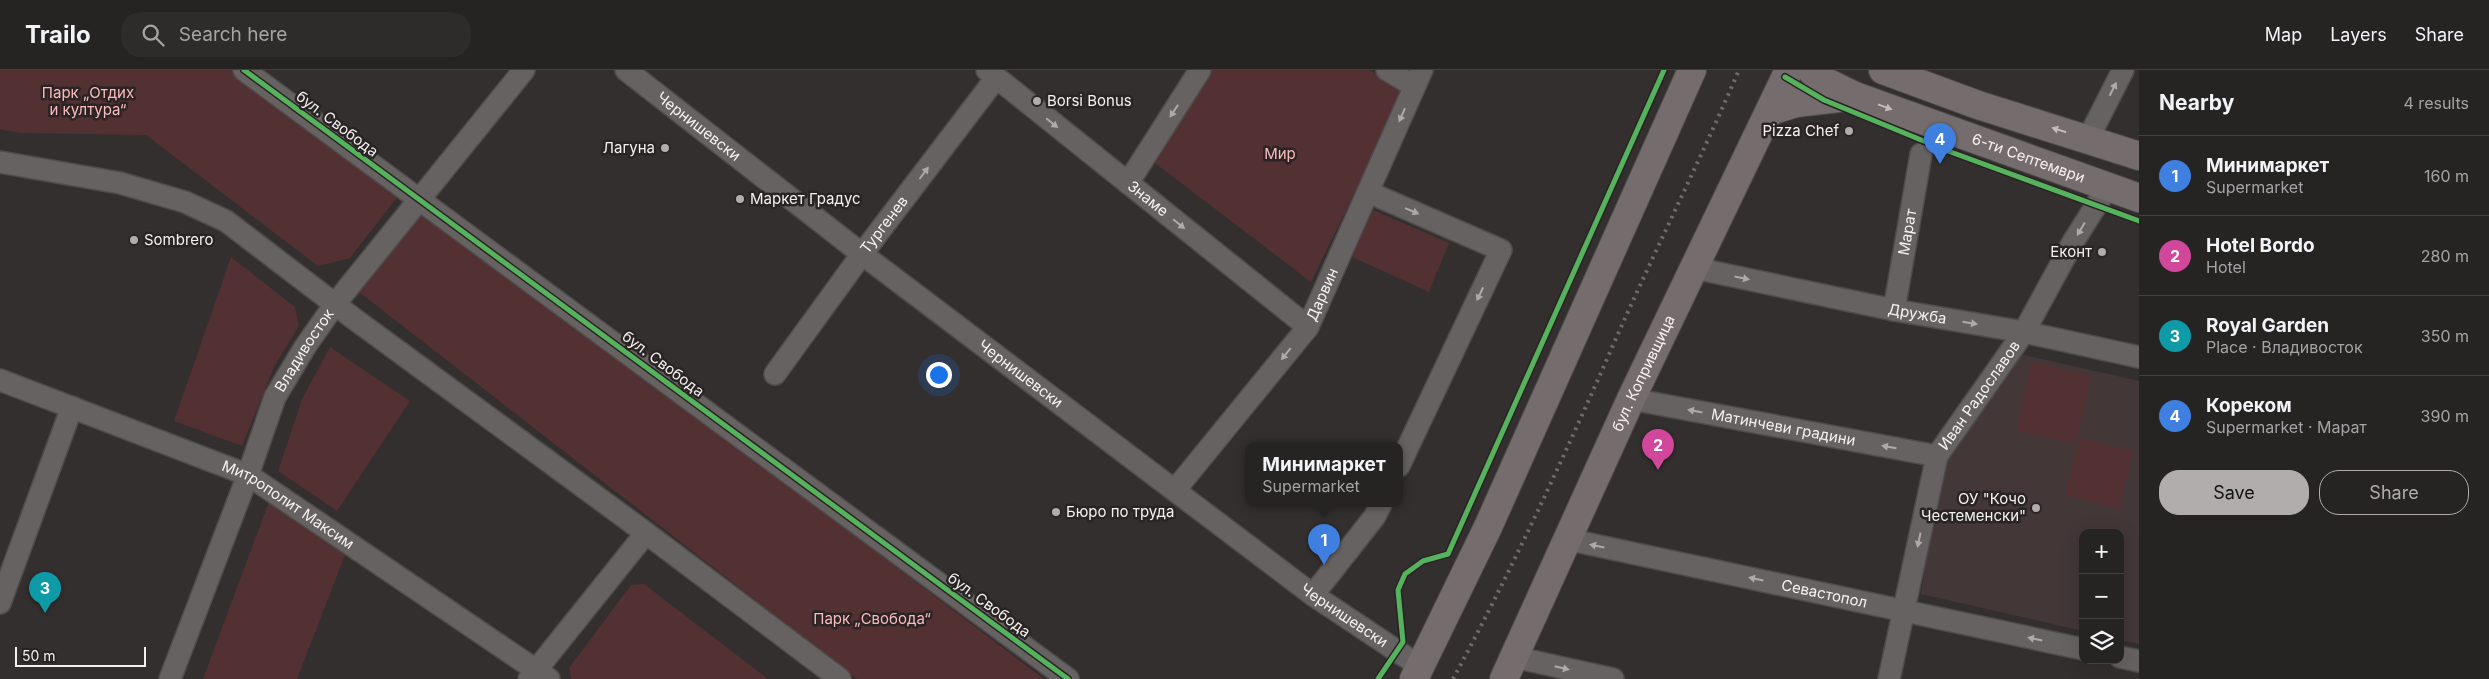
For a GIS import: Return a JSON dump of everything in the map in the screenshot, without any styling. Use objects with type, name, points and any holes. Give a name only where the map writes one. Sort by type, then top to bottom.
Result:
[{"type":"main road","points":[[1418,673],[1488,527],[1692,70]]},
{"type":"main road","name":"бул. Копривщица","points":[[1509,668],[1631,399],[1789,70]]},
{"type":"main road","name":"6-ти Септември","points":[[1811,70],[1818,78],[1855,96],[2106,188],[2139,198]]},
{"type":"main road","points":[[1883,70],[1978,105],[2139,156]]},
{"type":"main road","points":[[1770,111],[1796,103],[1855,96]]},
{"type":"street","name":"бул. Свобода","points":[[244,70],[1068,679]]},
{"type":"street","name":"Владивосток","points":[[170,679],[248,475],[275,397],[305,347],[335,304],[524,70]]},
{"type":"street","name":"Чернишевски","points":[[626,70],[862,254],[1418,673]]},
{"type":"street","points":[[1128,183],[1200,70]]},
{"type":"street","points":[[1387,70],[1418,78]]},
{"type":"street","points":[[2088,139],[2123,70]]},
{"type":"street","name":"Тургенев","points":[[775,374],[992,74]]},
{"type":"street","name":"Знаме","points":[[992,74],[1308,327]]},
{"type":"street","name":"Дарвин","points":[[1175,490],[1308,327],[1418,78]]},
{"type":"street","name":"Марат","points":[[1894,310],[1921,154]]},
{"type":"street","points":[[0,162],[120,183],[185,202],[226,221],[840,679]]},
{"type":"street","name":"Иван Радославов","points":[[1890,679],[1937,456],[2024,332],[2106,188]]},
{"type":"street","points":[[1368,192],[1501,250],[1403,458]]},
{"type":"street","name":"Дружба","points":[[1694,268],[1894,310],[2024,332],[2139,357]]},
{"type":"street","name":"Митрополит Максим","points":[[0,380],[248,475],[538,676]]},
{"type":"street","name":"Матинчеви градини","points":[[1631,399],[1937,456]]},
{"type":"street","points":[[0,603],[72,407]]},
{"type":"street","points":[[1313,595],[1375,516],[1380,507]]},
{"type":"street","points":[[538,676],[646,533]]},
{"type":"street","name":"Севастопол","points":[[1566,539],[2079,648]]},
{"type":"street","points":[[2124,658],[2139,661]]},
{"type":"street","points":[[1509,668],[1613,679]]},
{"type":"shaded area","name":"ОУ \"Кочо Честеменски\"","points":[[2020,354],[2139,381],[2139,644],[2124,641],[2124,529],[2079,529],[2079,630],[1921,594],[1941,470]]},
{"type":"green space","name":"Парк „Отдих и култура“","points":[[0,70],[234,70],[399,195],[350,258],[318,266],[146,135],[19,133],[0,129]]},
{"type":"green space","name":"Мир","points":[[1208,70],[1369,70],[1405,90],[1311,282],[1151,160]]},
{"type":"green space","name":"Парк „Свобода“","points":[[423,208],[1044,679],[857,679],[359,292]]},
{"type":"green space","points":[[1373,210],[1449,243],[1429,292],[1352,257]]},
{"type":"green space","points":[[231,257],[295,307],[299,326],[274,367],[242,446],[174,421]]},
{"type":"green space","points":[[330,347],[410,401],[337,511],[278,471],[302,399]]},
{"type":"green space","points":[[2032,362],[2091,376],[2075,444],[2016,430]]},
{"type":"green space","points":[[2080,438],[2133,451],[2119,509],[2065,495]]},
{"type":"green space","points":[[270,499],[345,555],[297,679],[203,679]]},
{"type":"green space","points":[[644,584],[768,679],[571,679],[569,668],[631,585]]},
{"type":"railway","points":[[1453,679],[1513,563],[1550,485],[1739,70]]},
{"type":"cycle path","points":[[244,70],[1068,679]]},
{"type":"cycle path","points":[[1378,679],[1403,642],[1398,590],[1405,574],[1423,561],[1448,554],[1664,70]]},
{"type":"cycle path","points":[[1785,77],[1824,100],[1948,151],[2139,221]]},
{"type":"place","name":"Borsi Bonus","points":[[1037,101]]},
{"type":"place","name":"Pizza Chef","points":[[1849,131]]},
{"type":"place","name":"Лагуна","points":[[665,148]]},
{"type":"place","name":"Кореком","points":[[1940,164]]},
{"type":"place","name":"Маркет Градус","points":[[740,199]]},
{"type":"place","name":"Sombrero","points":[[134,240]]},
{"type":"place","name":"Еконт","points":[[2102,252]]},
{"type":"place","name":"Hotel Bordo","points":[[1658,470]]},
{"type":"place","name":"ОУ \"Кочо Честеменски\"","points":[[2036,508]]},
{"type":"place","name":"Бюро по труда","points":[[1056,512]]},
{"type":"place","name":"Минимаркет","points":[[1324,565]]},
{"type":"place","name":"Royal Garden","points":[[45,613]]}]
